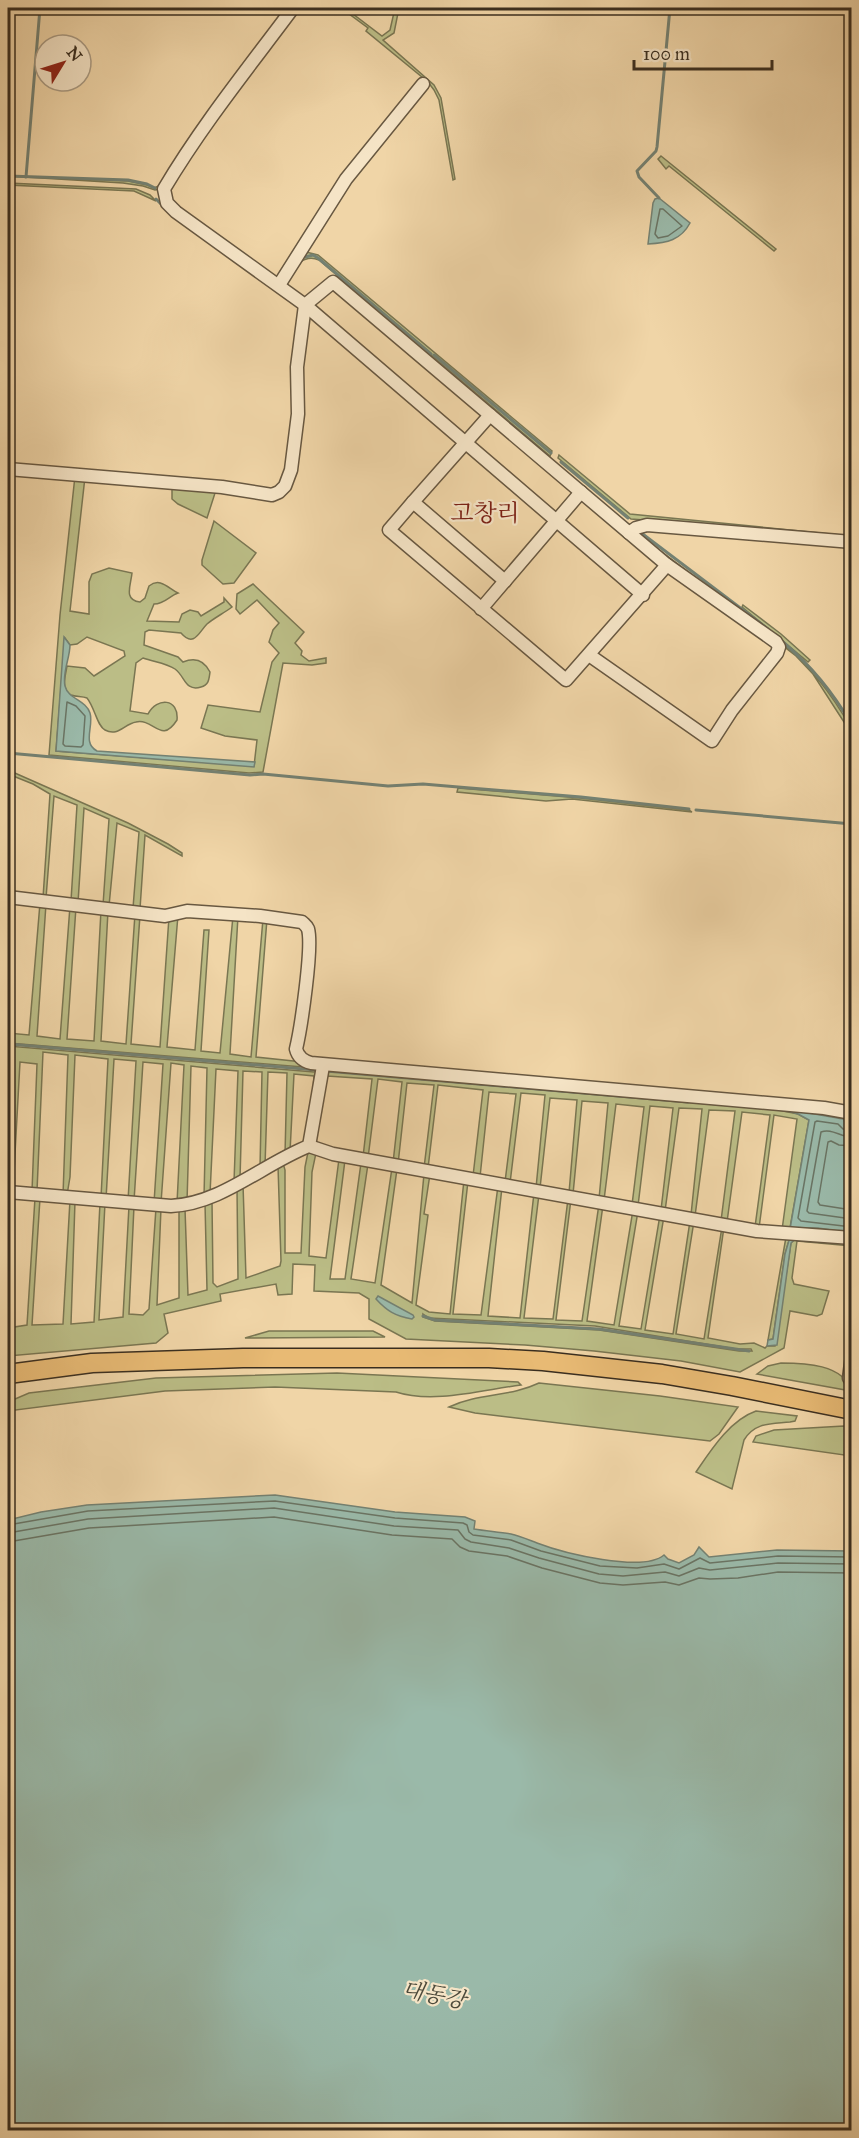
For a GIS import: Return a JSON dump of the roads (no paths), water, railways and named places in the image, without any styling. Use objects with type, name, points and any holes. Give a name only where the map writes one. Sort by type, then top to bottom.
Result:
[{"type":"highway","points":[[8,1374],[92,1363],[243,1358],[489,1358],[543,1361],[662,1374],[852,1410]]},
{"type":"street","points":[[292,8],[202,129],[164,189],[167,203],[176,212],[305,304],[555,522],[643,595]]},
{"type":"street","points":[[279,285],[346,179],[423,84]]},
{"type":"street","points":[[8,469],[222,487],[272,495],[279,492],[289,479],[291,470],[298,414],[297,367],[305,304],[333,282],[667,565],[776,642],[779,647],[712,741],[589,655]]},
{"type":"street","points":[[490,415],[389,530],[481,609],[566,681],[667,565]]},
{"type":"street","points":[[481,609],[581,492]]},
{"type":"street","points":[[413,502],[505,581]]},
{"type":"street","points":[[629,533],[647,525],[852,542]]},
{"type":"street","points":[[8,897],[165,916],[187,911],[260,916],[302,922],[308,930],[309,937],[296,1049],[297,1054],[303,1060],[323,1066],[824,1108],[852,1113]]},
{"type":"street","points":[[309,1146],[323,1066]]},
{"type":"street","points":[[8,1192],[171,1206],[188,1205],[218,1193],[309,1146],[333,1154],[757,1231],[852,1238]]},
{"type":"street","points":[[852,1356],[849,1378],[852,1383]]},
{"type":"water","points":[[659,198],[690,223],[673,240],[648,244],[653,203]]},
{"type":"water","points":[[64,637],[70,645],[65,686],[90,713],[89,739],[90,744],[97,751],[255,762],[254,767],[56,751]]},
{"type":"water","points":[[788,1111],[844,1119],[845,1123],[851,1124],[851,1233],[818,1228],[790,1229],[809,1120]]},
{"type":"water","points":[[790,1237],[796,1238],[791,1243],[777,1345],[767,1346],[768,1340],[773,1339],[785,1254]]},
{"type":"water","points":[[378,1296],[414,1317],[412,1319],[396,1315],[376,1299]]},
{"type":"water","name":"대동강","points":[[275,1495],[395,1512],[465,1517],[475,1521],[474,1529],[511,1534],[565,1552],[621,1562],[654,1560],[664,1555],[679,1563],[694,1555],[699,1547],[709,1557],[777,1550],[851,1551],[851,2130],[8,2130],[8,1520],[87,1505]]},
{"type":"waterway","points":[[26,177],[40,8]]},
{"type":"waterway","points":[[659,198],[639,177],[637,171],[657,147],[670,8]]},
{"type":"waterway","points":[[8,176],[128,180],[155,188]]},
{"type":"waterway","points":[[156,199],[163,206]]},
{"type":"waterway","points":[[305,257],[313,255],[318,258],[431,354]]},
{"type":"waterway","points":[[434,355],[551,453]]},
{"type":"waterway","points":[[561,462],[628,518]]},
{"type":"waterway","points":[[640,532],[768,629]]},
{"type":"waterway","points":[[782,641],[821,680],[852,725]]},
{"type":"waterway","points":[[8,753],[388,786],[423,784],[581,797],[689,809]]},
{"type":"waterway","points":[[696,810],[852,824]]},
{"type":"waterway","points":[[8,1044],[316,1070]]},
{"type":"waterway","points":[[326,1071],[688,1102]]},
{"type":"waterway","points":[[423,1316],[435,1320],[599,1329],[749,1351]]},
{"type":"district","name":"고창리","points":[[485,513]]}]
